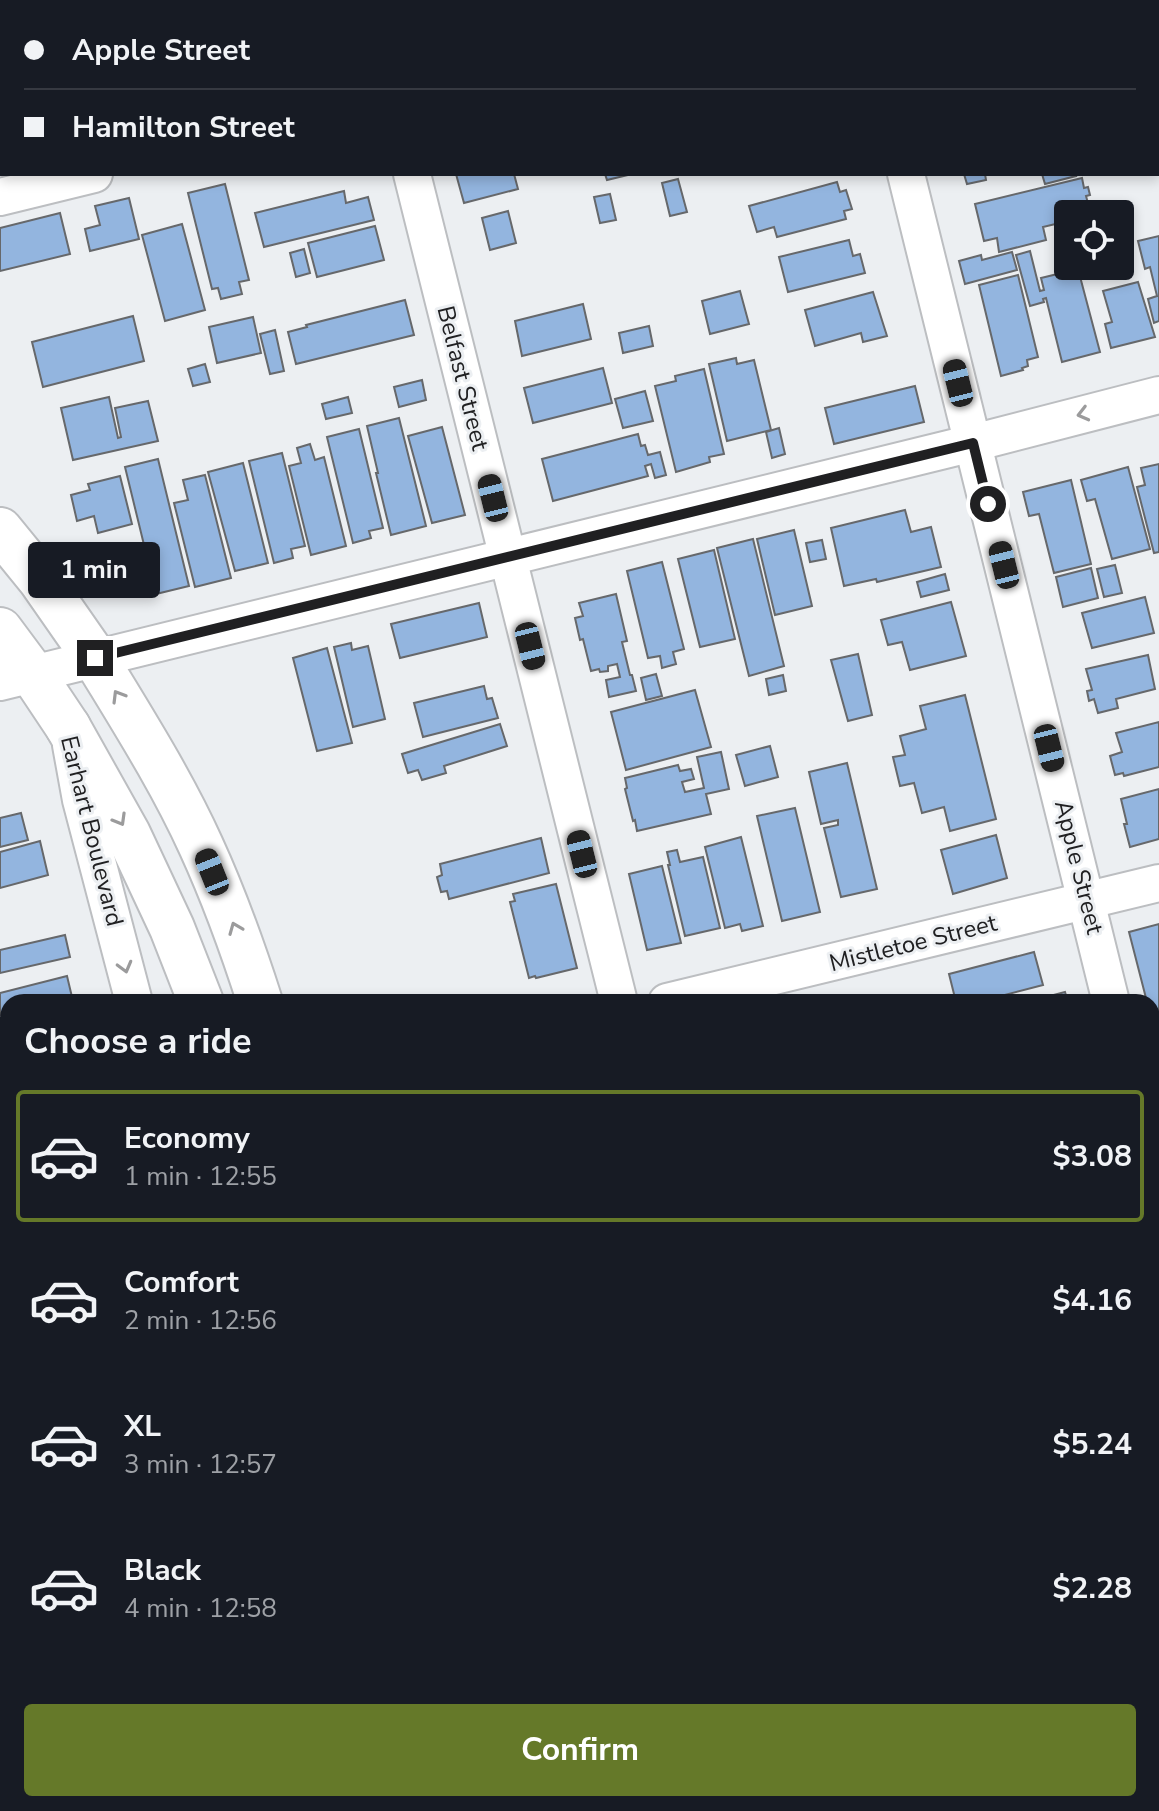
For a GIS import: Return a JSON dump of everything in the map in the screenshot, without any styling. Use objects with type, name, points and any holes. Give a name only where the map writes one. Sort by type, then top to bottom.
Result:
[{"type":"main road","points":[[0,530],[40,579],[95,658],[153,753],[201,846],[245,953],[258,994]]},
{"type":"main road","name":"Earhart Boulevard","points":[[0,630],[16,678],[68,727]]},
{"type":"main road","points":[[68,727],[128,834],[172,928],[198,994]]},
{"type":"street","points":[[0,197],[86,176]]},
{"type":"street","name":"Belfast Street","points":[[413,176],[617,994]]},
{"type":"street","name":"Apple Street","points":[[906,176],[1109,994]]},
{"type":"street","points":[[16,678],[1159,395]]},
{"type":"street","name":"Earhart Boulevard","points":[[68,727],[81,800],[132,994]]},
{"type":"street","name":"Mistletoe Street","points":[[700,994],[1159,883]]},
{"type":"building","points":[[457,176],[515,176],[518,189],[464,203]]},
{"type":"building","points":[[965,176],[985,176],[986,180],[967,184]]},
{"type":"building","points":[[1043,176],[1076,176],[1045,184]]},
{"type":"building","points":[[1082,178],[1084,188],[1088,187],[1090,195],[1086,196],[1087,200],[1054,200],[1054,224],[1043,227],[1046,240],[999,252],[997,238],[984,241],[975,204]]},
{"type":"building","points":[[678,179],[687,212],[670,216],[662,183]]},
{"type":"building","points":[[837,182],[840,192],[846,190],[852,209],[844,211],[846,219],[777,237],[774,227],[757,232],[749,206]]},
{"type":"building","points":[[225,184],[249,280],[239,282],[242,294],[221,299],[218,288],[212,289],[188,193]]},
{"type":"building","points":[[344,191],[346,203],[368,197],[374,220],[264,247],[255,213]]},
{"type":"building","points":[[610,194],[616,220],[600,223],[594,197]]},
{"type":"building","points":[[129,198],[139,239],[90,251],[85,229],[100,225],[95,206]]},
{"type":"building","points":[[508,211],[516,243],[490,250],[482,218]]},
{"type":"building","points":[[60,213],[70,254],[0,271],[0,228]]},
{"type":"building","points":[[182,224],[205,310],[165,321],[142,235]]},
{"type":"building","points":[[375,226],[384,260],[317,277],[308,243]]},
{"type":"building","points":[[1159,236],[1159,321],[1154,323],[1148,299],[1157,296],[1150,267],[1145,269],[1138,241]]},
{"type":"building","points":[[849,240],[853,256],[860,254],[865,273],[788,292],[779,257]]},
{"type":"building","points":[[304,249],[310,273],[296,277],[290,253]]},
{"type":"building","points":[[1030,251],[1040,291],[1044,290],[1041,278],[1054,275],[1054,280],[1081,280],[1100,352],[1062,362],[1046,298],[1044,302],[1030,306],[1016,255]]},
{"type":"building","points":[[1012,252],[1017,270],[965,284],[959,261],[981,255],[982,260]]},
{"type":"building","points":[[1018,275],[1038,357],[1027,360],[1028,366],[1023,370],[1001,376],[979,285]]},
{"type":"building","points":[[1138,282],[1155,337],[1111,348],[1105,324],[1112,322],[1103,291]]},
{"type":"building","points":[[740,291],[749,324],[710,334],[702,301]]},
{"type":"building","points":[[873,292],[887,336],[863,342],[861,333],[815,346],[805,310]]},
{"type":"building","points":[[405,300],[414,335],[296,364],[288,332]]},
{"type":"building","points":[[583,304],[591,339],[522,356],[515,321]]},
{"type":"building","points":[[133,316],[144,361],[43,387],[32,342]]},
{"type":"building","points":[[253,317],[261,353],[217,363],[209,327]]},
{"type":"building","points":[[649,326],[653,346],[623,353],[619,333]]},
{"type":"building","points":[[275,330],[284,371],[270,374],[260,334]]},
{"type":"building","points":[[736,358],[737,364],[754,360],[771,430],[727,441],[709,364]]},
{"type":"building","points":[[205,364],[210,382],[193,386],[188,369]]},
{"type":"building","points":[[603,368],[612,403],[533,423],[524,388]]},
{"type":"building","points":[[704,369],[724,454],[709,457],[710,462],[676,472],[655,386],[676,381],[675,376]]},
{"type":"building","points":[[422,380],[426,400],[399,407],[394,387]]},
{"type":"building","points":[[915,386],[924,422],[834,444],[825,408]]},
{"type":"building","points":[[645,391],[653,421],[623,428],[615,399]]},
{"type":"building","points":[[109,397],[118,438],[121,437],[115,408],[148,401],[158,441],[73,460],[61,408]]},
{"type":"building","points":[[348,397],[352,413],[326,419],[322,404]]},
{"type":"building","points":[[399,418],[426,526],[391,535],[367,426]]},
{"type":"building","points":[[442,427],[465,515],[432,523],[408,436]]},
{"type":"building","points":[[779,428],[785,454],[772,458],[766,432]]},
{"type":"building","points":[[359,429],[383,528],[369,531],[371,538],[353,543],[327,437]]},
{"type":"building","points":[[638,434],[641,446],[645,445],[648,455],[660,452],[666,475],[655,478],[651,464],[645,466],[648,476],[553,501],[542,459]]},
{"type":"building","points":[[310,444],[315,460],[324,457],[346,546],[311,555],[289,466],[301,463],[297,448]]},
{"type":"building","points":[[282,453],[305,546],[291,549],[293,558],[274,563],[249,461]]},
{"type":"building","points":[[158,459],[189,586],[156,594],[125,467]]},
{"type":"building","points":[[243,463],[268,563],[235,571],[208,472]]},
{"type":"building","points":[[1159,464],[1159,552],[1154,553],[1137,487],[1145,485],[1141,468]]},
{"type":"building","points":[[1128,467],[1150,549],[1112,559],[1095,499],[1087,501],[1081,480]]},
{"type":"building","points":[[205,475],[231,578],[195,587],[174,503],[188,500],[183,480]]},
{"type":"building","points":[[120,476],[132,524],[98,533],[94,516],[77,521],[71,495],[90,490],[88,484]]},
{"type":"building","points":[[1071,480],[1091,564],[1054,573],[1039,514],[1029,516],[1023,492]]},
{"type":"building","points":[[905,510],[911,532],[931,527],[941,567],[877,582],[876,579],[844,586],[831,528]]},
{"type":"building","points":[[794,530],[812,606],[775,615],[757,539]]},
{"type":"building","points":[[753,539],[784,666],[749,676],[717,548]]},
{"type":"building","points":[[822,540],[826,559],[810,562],[806,543]]},
{"type":"building","points":[[714,550],[735,639],[700,647],[678,559]]},
{"type":"building","points":[[662,562],[684,649],[673,652],[676,664],[662,668],[660,656],[648,658],[627,571]]},
{"type":"building","points":[[1115,565],[1122,593],[1104,597],[1097,569]]},
{"type":"building","points":[[1091,568],[1098,598],[1063,607],[1056,577]]},
{"type":"building","points":[[945,574],[949,590],[921,597],[917,582]]},
{"type":"building","points":[[616,594],[627,641],[622,642],[636,691],[609,697],[606,680],[620,677],[617,664],[608,666],[608,671],[591,671],[575,618],[583,616],[579,603]]},
{"type":"building","points":[[1145,597],[1154,633],[1092,648],[1082,613]]},
{"type":"building","points":[[951,602],[966,656],[910,670],[902,642],[888,645],[881,620]]},
{"type":"building","points":[[479,603],[487,637],[400,658],[391,624]]},
{"type":"building","points":[[351,643],[352,650],[368,646],[385,719],[353,727],[334,647]]},
{"type":"building","points":[[327,648],[352,743],[317,751],[293,658]]},
{"type":"building","points":[[858,654],[872,715],[848,721],[831,660]]},
{"type":"building","points":[[1148,655],[1155,689],[1116,699],[1118,708],[1098,713],[1094,699],[1089,701],[1087,691],[1092,690],[1086,669]]},
{"type":"building","points":[[656,674],[662,696],[646,700],[641,678]]},
{"type":"building","points":[[783,675],[786,691],[769,695],[766,679]]},
{"type":"building","points":[[484,686],[487,699],[492,698],[498,718],[423,737],[414,703]]},
{"type":"building","points":[[695,690],[711,747],[626,770],[611,712]]},
{"type":"building","points":[[965,695],[996,819],[950,831],[944,807],[922,813],[914,783],[900,786],[893,757],[905,755],[900,736],[926,729],[920,706]]},
{"type":"building","points":[[1159,722],[1159,767],[1124,776],[1123,773],[1115,775],[1110,756],[1122,752],[1116,733]]},
{"type":"building","points":[[500,724],[507,746],[444,766],[446,773],[422,780],[418,770],[408,773],[402,754]]},
{"type":"building","points":[[770,746],[778,777],[745,786],[736,755]]},
{"type":"building","points":[[721,752],[729,789],[706,794],[711,814],[637,831],[625,789],[625,778],[678,765],[680,771],[691,769],[694,779],[682,782],[685,792],[704,788],[697,757]]},
{"type":"building","points":[[847,763],[877,889],[841,897],[824,828],[838,825],[838,820],[821,824],[809,772]]},
{"type":"building","points":[[1159,789],[1159,839],[1130,847],[1121,799]]},
{"type":"building","points":[[795,808],[820,912],[782,921],[757,816]]},
{"type":"building","points":[[21,813],[28,840],[0,847],[0,818]]},
{"type":"building","points":[[996,835],[1007,878],[953,894],[941,850]]},
{"type":"building","points":[[741,837],[763,926],[742,931],[740,924],[725,928],[705,847]]},
{"type":"building","points":[[541,838],[549,873],[449,899],[447,891],[441,892],[437,877],[442,875],[440,864]]},
{"type":"building","points":[[40,841],[48,875],[0,888],[0,852]]},
{"type":"building","points":[[677,850],[680,862],[703,857],[720,928],[685,936],[668,865],[667,852]]},
{"type":"building","points":[[662,866],[681,943],[647,950],[629,874]]},
{"type":"building","points":[[556,884],[577,968],[529,978],[510,902],[515,901],[513,894]]},
{"type":"building","points":[[1159,924],[1159,994],[1145,994],[1129,932]]},
{"type":"building","points":[[65,935],[70,957],[0,973],[0,950]]},
{"type":"building","points":[[1034,952],[1043,985],[1009,994],[954,994],[949,974]]},
{"type":"building","points":[[67,976],[71,994],[0,994]]},
{"type":"route","points":[[95,658],[973,443],[988,504]]}]
